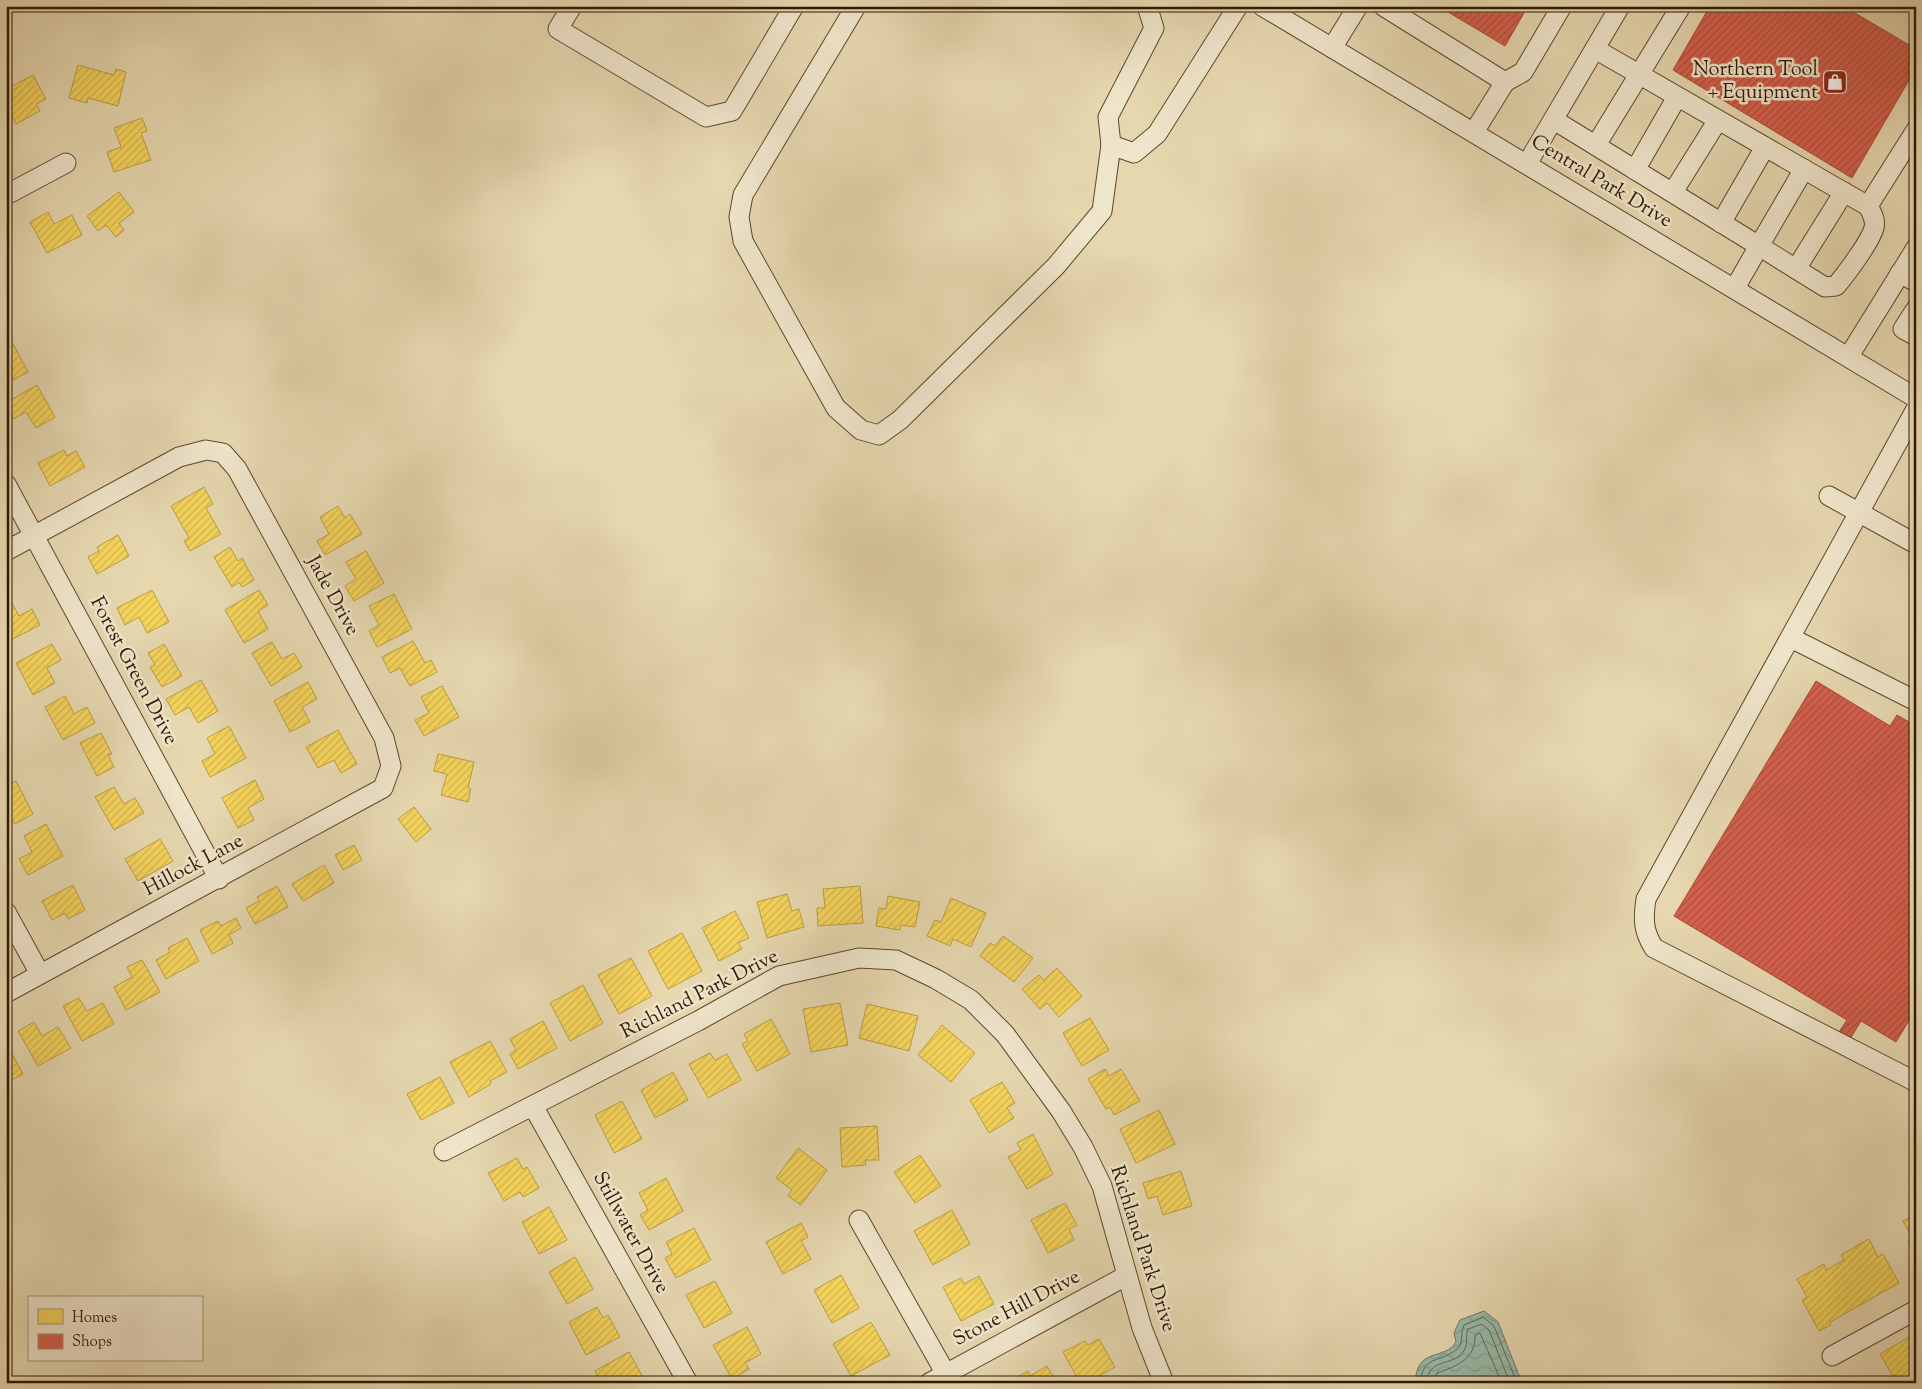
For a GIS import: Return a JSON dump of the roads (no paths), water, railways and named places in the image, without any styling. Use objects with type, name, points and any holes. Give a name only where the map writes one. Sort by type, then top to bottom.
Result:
[{"type":"street","points":[[572,6],[558,29],[706,117],[732,111],[794,6]]},
{"type":"street","points":[[856,6],[743,195],[739,217],[743,241],[836,408],[861,430],[879,435],[900,420],[1056,266],[1102,211],[1112,145],[1108,118],[1154,28],[1146,6]]},
{"type":"street","points":[[1112,145],[1134,153],[1156,134],[1238,6]]},
{"type":"street","name":"Central Park Drive","points":[[1262,6],[1849,356],[1916,398]]},
{"type":"street","points":[[1332,48],[1358,6]]},
{"type":"street","points":[[1383,6],[1505,82]]},
{"type":"street","points":[[1474,132],[1505,82],[1524,72],[1562,6]]},
{"type":"street","points":[[1527,164],[1620,6]]},
{"type":"street","points":[[1596,145],[1681,6]]},
{"type":"street","points":[[1554,120],[1825,286],[1836,286],[1848,272],[1874,229],[1874,217],[1868,206],[1595,49]]},
{"type":"street","points":[[1635,170],[1677,97]]},
{"type":"street","points":[[1673,192],[1718,120]]},
{"type":"street","points":[[1868,206],[1916,130]]},
{"type":"street","points":[[1721,223],[1765,147]]},
{"type":"street","points":[[6,195],[66,164]]},
{"type":"street","points":[[1735,288],[1804,169]]},
{"type":"street","points":[[1796,269],[1844,192]]},
{"type":"street","points":[[1849,356],[1908,278],[1916,248]]},
{"type":"street","points":[[1916,309],[1903,329],[1916,336]]},
{"type":"street","points":[[1916,409],[1646,899],[1643,919],[1646,935],[1654,948],[1916,1082]]},
{"type":"street","name":"Jade Drive","points":[[35,535],[179,457],[206,450],[223,453],[237,469],[384,738],[391,766]]},
{"type":"street","name":"Forest Green Drive","points":[[6,484],[219,879]]},
{"type":"street","points":[[1829,496],[1916,544]]},
{"type":"street","points":[[6,551],[35,535]]},
{"type":"street","points":[[1790,638],[1916,701]]},
{"type":"street","name":"Hillock Lane","points":[[6,993],[219,879],[383,788],[391,766]]},
{"type":"street","points":[[6,912],[40,974]]},
{"type":"street","name":"Richland Park Drive","points":[[444,1151],[698,1021],[779,976],[859,958],[896,960],[936,979],[971,1000],[1005,1034],[1032,1070],[1083,1148],[1102,1186],[1142,1328],[1164,1383]]},
{"type":"street","name":"Stillwater Drive","points":[[533,1106],[688,1383]]},
{"type":"street","points":[[859,1220],[946,1374]]},
{"type":"street","name":"Stone Hill Drive","points":[[929,1383],[1126,1276]]},
{"type":"street","points":[[1832,1356],[1916,1310]]},
{"type":"water","points":[[1484,1311],[1498,1322],[1522,1383],[1415,1383],[1417,1371],[1426,1359],[1451,1348],[1456,1342],[1454,1333],[1460,1320]]},
{"type":"place","name":"Northern Tool + Equipment","points":[[1835,82]]}]
